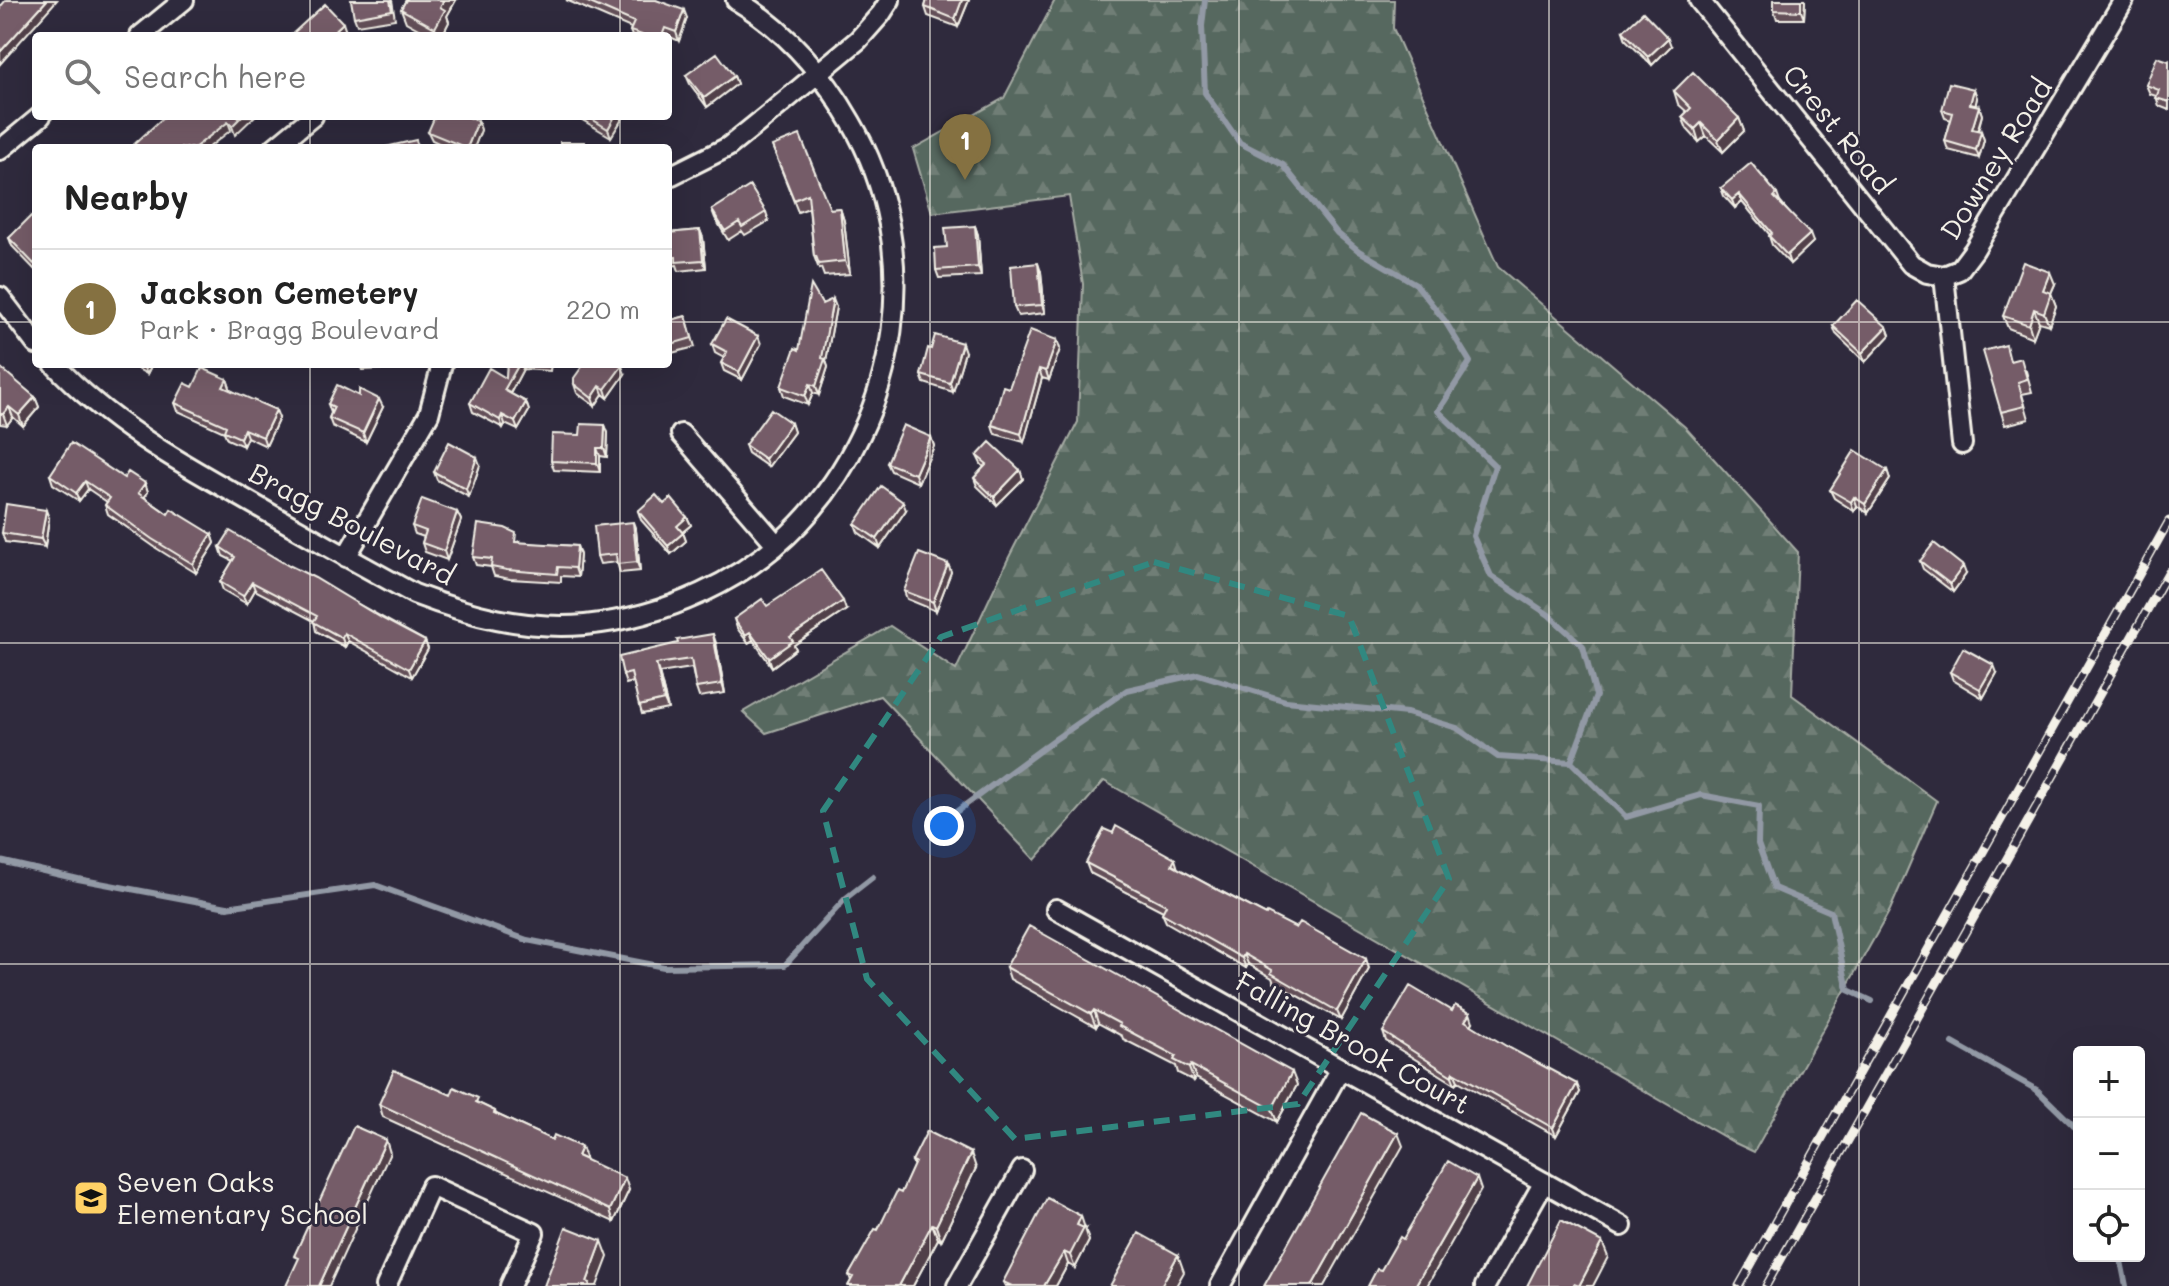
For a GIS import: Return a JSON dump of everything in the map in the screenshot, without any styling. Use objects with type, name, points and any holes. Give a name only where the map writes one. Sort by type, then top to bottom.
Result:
[{"type":"street","points":[[145,32],[184,0]]},
{"type":"street","name":"Bragg Boulevard","points":[[58,368],[94,402],[157,448],[414,594],[457,611],[502,622],[541,625],[583,625],[625,619],[685,600],[749,566],[799,525],[828,490],[851,454],[870,416],[890,349],[895,276],[893,244],[881,187],[839,100],[777,29],[736,0]]},
{"type":"street","points":[[672,175],[728,147],[858,40],[890,0]]},
{"type":"street","name":"Crest Road","points":[[1699,0],[1911,264],[1927,273],[1944,276]]},
{"type":"street","name":"Downey Road","points":[[1962,444],[1944,276],[1959,270],[1974,250],[2124,0]]},
{"type":"street","points":[[0,150],[36,120]]},
{"type":"street","points":[[279,144],[308,120]]},
{"type":"street","points":[[0,297],[32,339]]},
{"type":"street","points":[[346,557],[429,414],[441,368]]},
{"type":"street","points":[[681,434],[776,544]]},
{"type":"street","name":"Falling Brook Court","points":[[1056,909],[1622,1226]]},
{"type":"street","points":[[1220,1286],[1341,1068]]},
{"type":"street","points":[[957,1286],[1022,1170]]},
{"type":"street","points":[[1485,1286],[1544,1182]]},
{"type":"street","points":[[386,1286],[431,1186],[534,1233],[510,1286]]},
{"type":"highlighted area","points":[[1154,562],[1349,616],[1449,879],[1298,1104],[1015,1139],[867,979],[823,811],[941,637]]},
{"type":"green space","points":[[1055,0],[1394,0],[1393,28],[1498,267],[1685,427],[1798,552],[1792,695],[1937,801],[1890,910],[1754,1152],[1104,781],[1035,860],[880,696],[766,733],[743,712],[890,626],[956,670],[1078,422],[1083,284],[1069,196],[932,213],[913,149],[1004,98]]},
{"type":"building","points":[[6,0],[47,0],[0,52],[0,7]]},
{"type":"building","points":[[351,0],[390,0],[392,10],[354,17]]},
{"type":"building","points":[[406,0],[444,0],[440,7],[445,10],[435,28],[401,9]]},
{"type":"building","points":[[583,0],[656,0],[684,10],[676,32],[665,28],[664,32],[633,32],[630,31],[634,22]]},
{"type":"building","points":[[927,0],[962,0],[955,19],[925,7]]},
{"type":"building","points":[[1774,0],[1801,0],[1801,11],[1774,10]]},
{"type":"building","points":[[325,4],[343,23],[333,32],[294,32]]},
{"type":"building","points":[[1643,12],[1668,38],[1648,57],[1623,31]]},
{"type":"building","points":[[717,53],[734,76],[704,98],[686,75]]},
{"type":"building","points":[[2157,57],[2169,61],[2169,102],[2156,98],[2159,90],[2146,85]]},
{"type":"building","points":[[1693,72],[1739,118],[1718,140],[1701,123],[1695,129],[1682,117],[1691,108],[1674,91]]},
{"type":"building","points":[[1949,83],[1974,89],[1970,104],[1979,106],[1972,129],[1981,131],[1976,150],[1945,141],[1953,113],[1942,110]]},
{"type":"building","points":[[161,120],[238,120],[232,126],[228,122],[199,144],[134,144]]},
{"type":"building","points":[[433,120],[478,121],[469,144],[457,144],[428,132]]},
{"type":"building","points":[[593,120],[613,120],[608,129]]},
{"type":"building","points":[[800,135],[830,209],[840,208],[845,261],[819,264],[814,256],[808,194],[794,200],[772,146]]},
{"type":"building","points":[[560,142],[585,142],[585,144]]},
{"type":"building","points":[[1751,163],[1777,194],[1774,197],[1810,234],[1787,255],[1739,194],[1732,200],[1721,188]]},
{"type":"building","points":[[750,186],[766,212],[742,227],[739,222],[725,231],[712,210]]},
{"type":"building","points":[[32,217],[32,262],[9,238]]},
{"type":"building","points":[[975,226],[978,267],[936,270],[935,248],[947,247],[945,228]]},
{"type":"building","points":[[700,230],[703,260],[676,262],[676,257],[672,257],[672,233]]},
{"type":"building","points":[[2023,262],[2050,272],[2043,290],[2051,293],[2044,313],[2034,309],[2029,325],[2003,316]]},
{"type":"building","points":[[1038,263],[1042,305],[1014,307],[1011,266]]},
{"type":"building","points":[[811,285],[822,304],[833,299],[822,358],[825,359],[816,386],[810,384],[805,396],[781,387],[795,348],[799,350]]},
{"type":"building","points":[[1857,300],[1887,327],[1862,353],[1833,326]]},
{"type":"building","points":[[686,316],[692,338],[672,344],[672,320]]},
{"type":"building","points":[[726,319],[758,336],[739,372],[721,363],[727,352],[712,344]]},
{"type":"building","points":[[1030,330],[1057,340],[1046,371],[1039,369],[1021,434],[992,425],[1003,386],[1009,388]]},
{"type":"building","points":[[935,335],[962,343],[950,383],[921,375]]},
{"type":"building","points":[[2006,345],[2010,361],[2021,358],[2027,379],[2018,382],[2025,406],[2001,412],[1983,351]]},
{"type":"building","points":[[1,368],[35,397],[19,415],[9,407],[0,414]]},
{"type":"building","points":[[202,368],[227,379],[223,387],[276,410],[263,437],[244,429],[240,438],[224,431],[226,426],[175,403],[185,383],[193,387]]},
{"type":"building","points":[[489,368],[506,378],[507,368],[517,368],[504,390],[526,402],[515,422],[502,415],[500,420],[470,403]]},
{"type":"building","points":[[581,368],[621,368],[605,389],[600,386],[592,398],[574,384],[574,378]]},
{"type":"building","points":[[337,385],[359,396],[359,389],[379,399],[363,433],[329,418],[334,407],[328,404]]},
{"type":"building","points":[[771,409],[791,423],[765,459],[745,445]]},
{"type":"building","points":[[581,424],[605,425],[604,448],[597,448],[597,463],[551,461],[552,434],[580,435]]},
{"type":"building","points":[[903,425],[931,437],[915,474],[887,463]]},
{"type":"building","points":[[449,442],[477,457],[466,489],[434,472]]},
{"type":"building","points":[[990,442],[1020,470],[994,497],[974,478],[987,464],[977,456]]},
{"type":"building","points":[[71,443],[124,478],[128,472],[145,483],[138,493],[168,514],[171,509],[212,534],[193,564],[105,505],[110,498],[85,481],[76,493],[50,475]]},
{"type":"building","points":[[1855,450],[1887,470],[1865,504],[1854,497],[1851,502],[1830,490]]},
{"type":"building","points":[[881,486],[903,502],[877,539],[855,524]]},
{"type":"building","points":[[656,495],[664,504],[671,498],[687,517],[677,526],[683,533],[668,546],[638,511]]},
{"type":"building","points":[[422,499],[457,512],[444,551],[422,543],[426,531],[412,526]]},
{"type":"building","points":[[6,504],[46,510],[41,539],[2,533]]},
{"type":"building","points":[[633,522],[637,562],[617,564],[616,554],[597,556],[594,526]]},
{"type":"building","points":[[478,524],[516,533],[515,542],[577,546],[575,568],[558,567],[557,574],[491,567],[492,559],[473,557]]},
{"type":"building","points":[[230,531],[425,641],[409,669],[344,633],[342,638],[313,622],[317,616],[252,582],[243,596],[220,582],[235,557],[220,547]]},
{"type":"building","points":[[1934,543],[1963,566],[1950,584],[1920,561]]},
{"type":"building","points":[[919,553],[948,564],[933,602],[904,591]]},
{"type":"building","points":[[821,570],[843,601],[790,637],[793,641],[769,658],[750,632],[745,635],[734,619],[762,599],[767,606]]},
{"type":"building","points":[[713,634],[722,684],[696,688],[691,659],[656,664],[664,700],[639,706],[631,673],[623,675],[619,657],[678,643],[677,640]]},
{"type":"building","points":[[1963,648],[1994,665],[1980,689],[1950,672]]},
{"type":"building","points":[[1116,826],[1175,859],[1172,865],[1218,890],[1296,928],[1300,922],[1366,959],[1337,1011],[1244,954],[1242,958],[1162,913],[1166,905],[1086,863],[1104,829],[1113,833]]},
{"type":"building","points":[[1029,926],[1292,1072],[1272,1109],[1191,1065],[1189,1068],[1174,1060],[1176,1056],[1094,1010],[1091,1014],[1006,967]]},
{"type":"building","points":[[1410,986],[1452,1011],[1455,1005],[1470,1013],[1465,1021],[1577,1084],[1553,1128],[1454,1072],[1452,1076],[1383,1032]]},
{"type":"building","points":[[394,1070],[451,1095],[454,1087],[478,1098],[476,1102],[494,1113],[552,1140],[554,1135],[581,1147],[577,1156],[625,1178],[610,1210],[379,1104]]},
{"type":"building","points":[[1361,1113],[1398,1133],[1312,1286],[1264,1286]]},
{"type":"building","points":[[354,1126],[386,1140],[319,1286],[286,1286],[299,1258],[294,1256]]},
{"type":"building","points":[[927,1131],[971,1153],[936,1226],[932,1224],[899,1286],[848,1286],[853,1277],[849,1275],[875,1229],[878,1230],[897,1191],[901,1193]]},
{"type":"building","points":[[1448,1161],[1477,1178],[1415,1286],[1368,1286],[1400,1237],[1403,1239]]},
{"type":"building","points":[[1047,1198],[1081,1216],[1077,1225],[1084,1228],[1070,1255],[1064,1252],[1044,1286],[1012,1286],[1003,1282]]},
{"type":"building","points":[[1561,1220],[1602,1242],[1579,1286],[1527,1286]]},
{"type":"building","points":[[566,1227],[602,1241],[587,1282],[589,1286],[544,1286]]},
{"type":"building","points":[[1139,1233],[1178,1255],[1161,1286],[1110,1286]]},
{"type":"waterway","points":[[1205,0],[1202,26],[1205,93],[1240,143],[1283,165],[1337,233],[1359,251],[1416,284],[1445,321],[1470,362],[1438,411],[1495,466],[1473,536],[1491,576],[1549,615],[1583,646],[1596,696],[1571,762]]},
{"type":"waterway","points":[[930,831],[1127,690],[1198,674],[1286,701],[1407,713],[1457,728],[1498,757],[1571,762],[1626,817],[1701,795],[1759,806],[1758,844],[1774,888],[1831,912],[1848,990],[1872,1001]]},
{"type":"waterway","points":[[0,861],[227,907],[375,885],[527,940],[664,967],[785,965],[846,898],[873,877]]},
{"type":"waterway","points":[[1953,1043],[2037,1090],[2073,1125]]},
{"type":"waterway","points":[[2121,1262],[2126,1286]]},
{"type":"railway","points":[[1739,1286],[2169,521]]},
{"type":"railway","points":[[1766,1286],[2169,571]]},
{"type":"place","name":"Jackson Cemetery","points":[[965,180]]},
{"type":"place","name":"Seven Oaks Elementary School","points":[[91,1198]]}]
